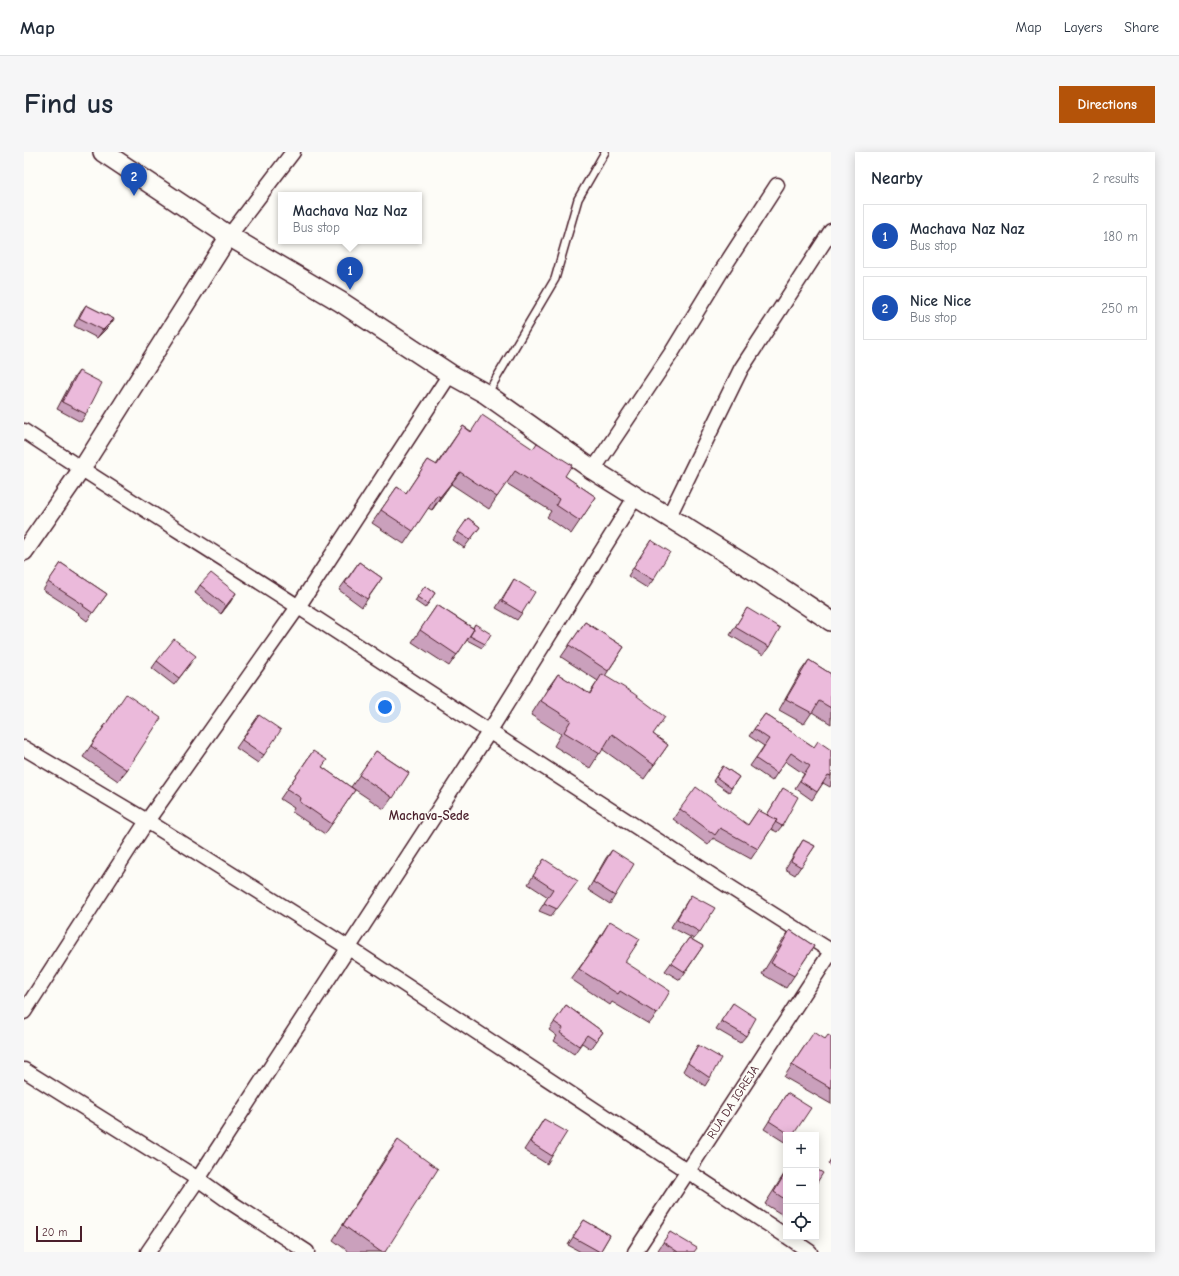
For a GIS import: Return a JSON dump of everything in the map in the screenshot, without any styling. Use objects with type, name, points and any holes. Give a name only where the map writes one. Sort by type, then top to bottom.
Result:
[{"type":"main road","points":[[103,152],[229,236],[341,302],[450,374],[486,394],[592,470],[669,516],[831,621]]},
{"type":"street","points":[[24,552],[81,470],[229,236],[293,152]]},
{"type":"street","points":[[592,470],[672,352],[722,270],[777,185]]},
{"type":"street","points":[[669,516],[741,369],[831,231]]},
{"type":"street","points":[[24,1012],[147,821],[298,607],[450,374]]},
{"type":"street","points":[[24,431],[81,470],[298,607],[489,732],[831,951]]},
{"type":"street","points":[[148,1252],[198,1179],[489,732],[636,496]]},
{"type":"street","points":[[24,748],[147,821],[348,948],[783,1233]]},
{"type":"street","name":"RUA DA IGREJA","points":[[635,1252],[831,951]]},
{"type":"street","points":[[24,1070],[198,1179],[230,1202],[307,1252]]},
{"type":"street","points":[[793,1240],[810,1252]]},
{"type":"lane","points":[[486,394],[555,279],[578,199],[604,152]]},
{"type":"building","points":[[86,305],[114,319],[103,330],[79,318]]},
{"type":"building","points":[[79,371],[102,383],[86,414],[62,402]]},
{"type":"building","points":[[482,415],[533,449],[537,443],[572,465],[565,476],[596,497],[580,521],[556,505],[559,499],[515,471],[497,497],[460,472],[440,497],[437,495],[413,531],[381,510],[397,487],[406,493],[428,460],[437,465],[463,426],[471,432]]},
{"type":"building","points":[[468,518],[480,527],[470,540],[458,532]]},
{"type":"building","points":[[651,540],[670,552],[653,580],[633,568]]},
{"type":"building","points":[[359,562],[382,578],[367,599],[345,583]]},
{"type":"building","points":[[61,563],[107,594],[93,613],[83,606],[84,605],[48,582]]},
{"type":"building","points":[[211,573],[236,593],[226,606],[200,585]]},
{"type":"building","points":[[514,579],[535,592],[522,613],[502,601]]},
{"type":"building","points":[[425,586],[435,593],[428,604],[417,597]]},
{"type":"building","points":[[437,605],[474,629],[457,655],[420,630]]},
{"type":"building","points":[[747,608],[780,628],[769,647],[735,627]]},
{"type":"building","points":[[585,622],[624,647],[608,671],[569,645]]},
{"type":"building","points":[[475,624],[491,634],[485,644],[470,636]]},
{"type":"building","points":[[174,639],[196,656],[179,678],[157,661]]},
{"type":"building","points":[[809,660],[831,674],[831,708],[819,701],[812,713],[786,699]]},
{"type":"building","points":[[558,674],[590,694],[602,674],[633,693],[665,717],[653,734],[668,745],[654,765],[612,734],[600,754],[564,732],[571,720],[541,701]]},
{"type":"building","points":[[126,694],[161,718],[127,770],[91,746]]},
{"type":"building","points":[[765,714],[814,747],[818,741],[831,750],[831,776],[828,775],[817,792],[800,781],[810,766],[791,753],[777,773],[756,759],[769,739],[754,729]]},
{"type":"building","points":[[259,715],[281,730],[264,755],[242,740]]},
{"type":"building","points":[[313,751],[327,760],[322,767],[355,790],[332,824],[300,802],[301,798],[287,789]]},
{"type":"building","points":[[376,751],[409,773],[393,798],[359,775]]},
{"type":"building","points":[[723,766],[739,777],[731,788],[716,777]]},
{"type":"building","points":[[696,787],[748,825],[758,810],[777,820],[758,849],[720,828],[715,835],[680,809]]},
{"type":"building","points":[[783,788],[798,797],[782,826],[775,822],[777,820],[767,815]]},
{"type":"building","points":[[803,840],[815,846],[801,867],[791,861]]},
{"type":"building","points":[[612,850],[634,864],[615,896],[593,882]]},
{"type":"building","points":[[544,859],[578,881],[557,909],[544,903],[553,889],[533,876]]},
{"type":"building","points":[[691,895],[715,908],[700,932],[677,919]]},
{"type":"building","points":[[610,921],[640,939],[625,962],[670,991],[657,1014],[620,991],[618,994],[579,969],[594,948]]},
{"type":"building","points":[[790,930],[814,946],[794,976],[771,963]]},
{"type":"building","points":[[689,938],[703,946],[685,972],[671,963]]},
{"type":"building","points":[[733,1003],[756,1018],[746,1036],[721,1021]]},
{"type":"building","points":[[566,1005],[603,1032],[596,1041],[587,1035],[579,1046],[560,1033],[563,1028],[554,1022]]},
{"type":"building","points":[[814,1032],[825,1039],[828,1035],[831,1037],[831,1088],[792,1065]]},
{"type":"building","points":[[698,1045],[721,1058],[710,1078],[688,1063]]},
{"type":"building","points":[[787,1093],[811,1108],[795,1132],[786,1132],[769,1121]]},
{"type":"building","points":[[544,1119],[567,1132],[552,1156],[530,1142]]},
{"type":"building","points":[[398,1140],[438,1169],[385,1252],[381,1252],[343,1225]]},
{"type":"building","points":[[819,1171],[823,1173],[819,1179]]},
{"type":"building","points":[[783,1177],[783,1198],[774,1192]]},
{"type":"building","points":[[584,1220],[610,1235],[600,1252],[573,1237]]},
{"type":"building","points":[[670,1232],[697,1248],[694,1252],[678,1252],[663,1242]]},
{"type":"place","name":"Nice Nice","points":[[134,196]]},
{"type":"place","name":"Machava Naz Naz","points":[[350,290]]},
{"type":"district","name":"Machava-Sede","points":[[429,815]]}]
